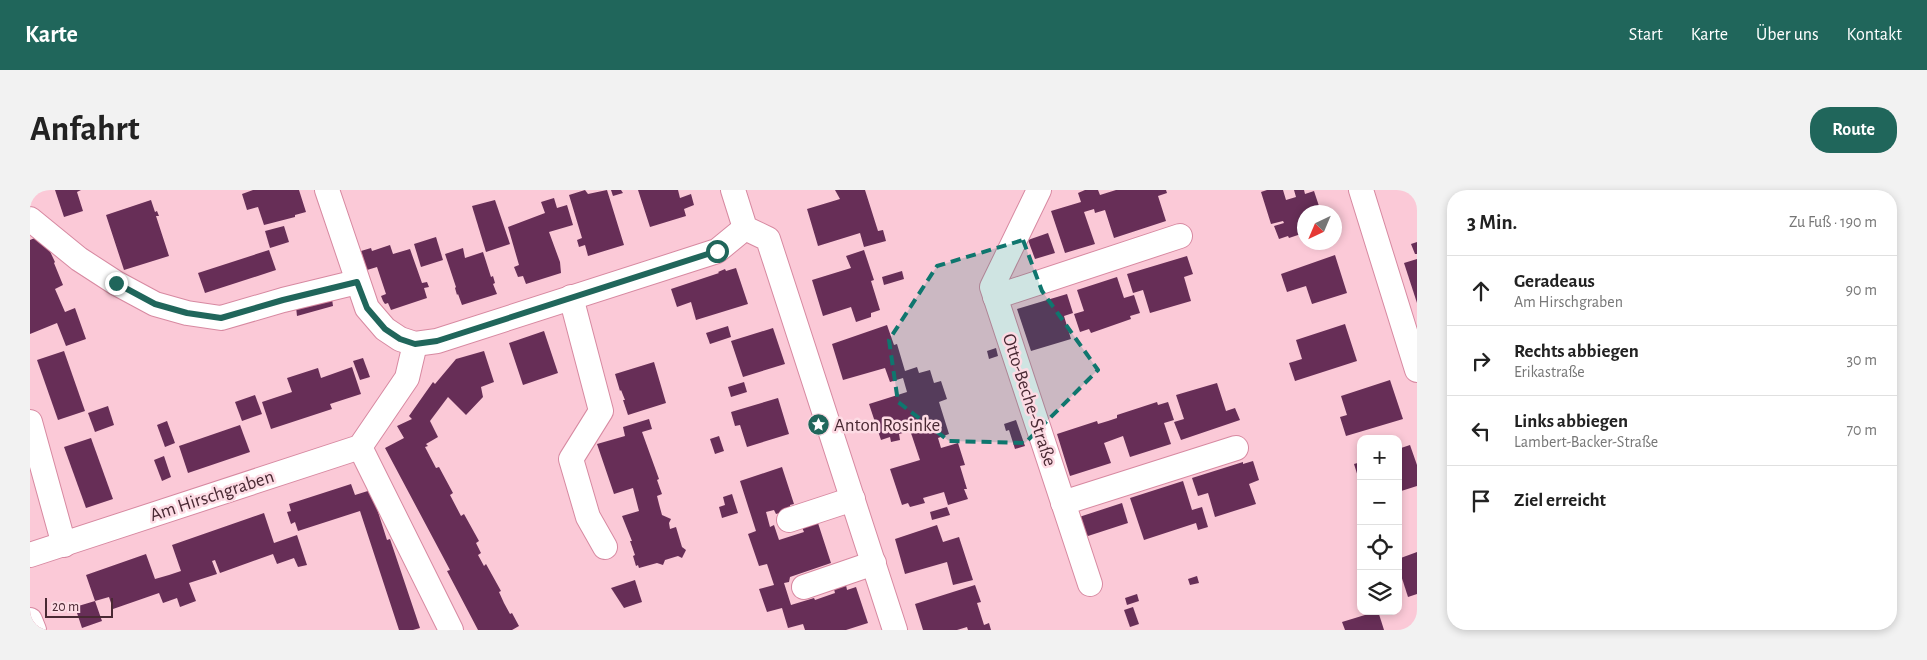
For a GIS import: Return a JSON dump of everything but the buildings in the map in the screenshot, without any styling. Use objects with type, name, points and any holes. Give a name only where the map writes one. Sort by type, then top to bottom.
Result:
[{"type":"street","points":[[327,190],[367,308],[385,329],[400,339],[415,344],[437,341],[717,251],[744,228]]},
{"type":"street","points":[[733,190],[744,228],[768,239],[895,630]]},
{"type":"street","name":"Otto-Beche-Straße","points":[[1039,190],[992,287],[1090,584]]},
{"type":"street","points":[[1361,190],[1410,323],[1417,370]]},
{"type":"street","points":[[30,219],[79,259],[116,283],[155,304],[187,313],[221,318],[283,300],[357,282]]},
{"type":"street","points":[[995,297],[1180,236]]},
{"type":"street","points":[[571,298],[601,411],[571,459],[588,517],[605,547]]},
{"type":"street","points":[[415,344],[407,378],[360,448],[451,630]]},
{"type":"street","points":[[30,422],[64,545]]},
{"type":"street","name":"Am Hirschgraben","points":[[30,556],[360,448]]},
{"type":"street","points":[[1063,503],[1236,448]]},
{"type":"street","points":[[789,520],[852,499]]},
{"type":"street","points":[[804,587],[874,563]]},
{"type":"street","points":[[30,620],[34,630]]},
{"type":"highlighted area","points":[[1023,240],[1042,291],[1098,370],[1025,443],[949,441],[898,402],[889,340],[937,266]]},
{"type":"place","name":"Anton Rosinke","points":[[818,425]]},
{"type":"route","points":[[116,283],[155,304],[187,313],[221,318],[283,300],[357,282],[367,308],[385,329],[400,339],[415,344],[437,341],[717,251]]}]
